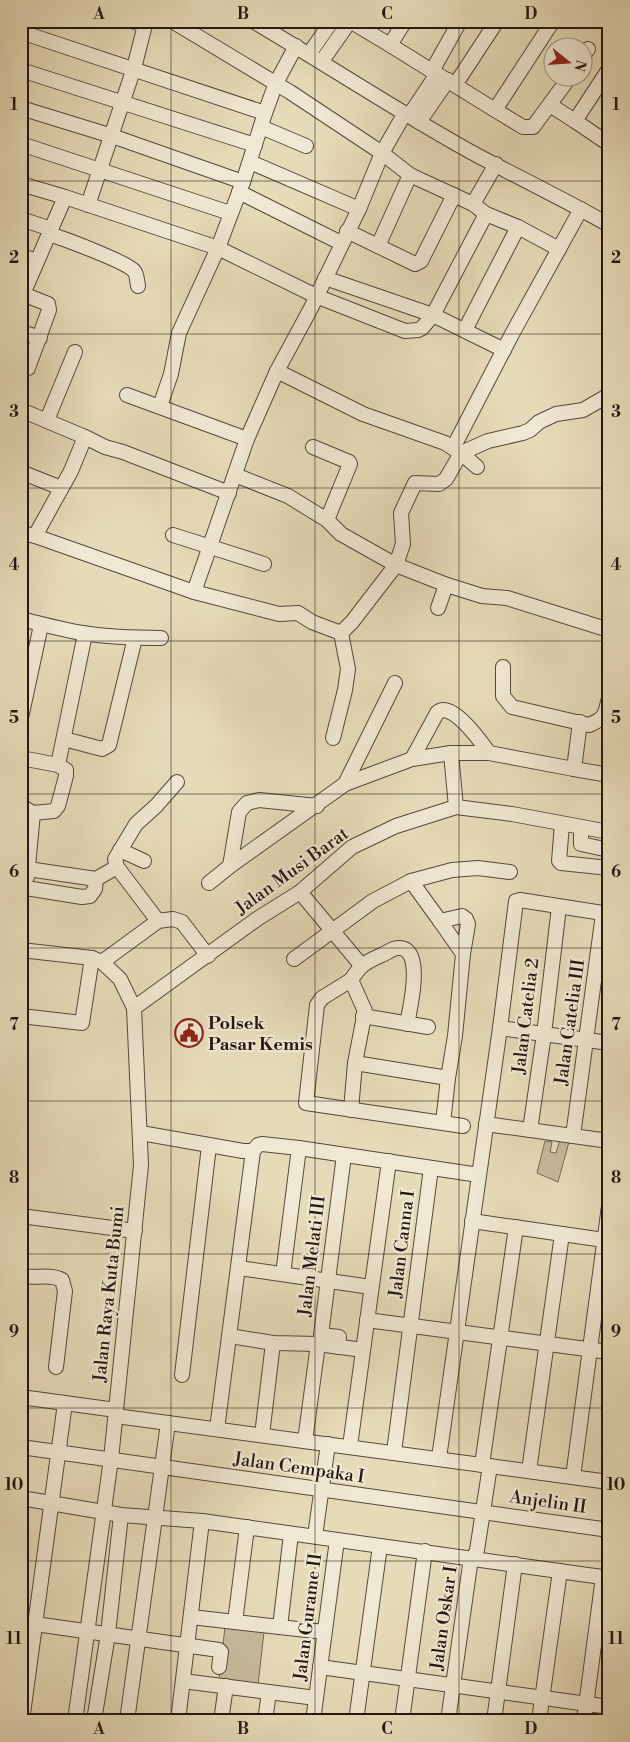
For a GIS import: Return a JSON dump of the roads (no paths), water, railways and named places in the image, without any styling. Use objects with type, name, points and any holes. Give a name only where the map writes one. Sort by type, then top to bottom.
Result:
[{"type":"street","points":[[172,21],[276,83],[382,153],[410,174],[473,204],[486,214],[518,227],[559,249]]},
{"type":"street","points":[[253,21],[411,117],[609,225]]},
{"type":"street","points":[[309,54],[332,21]]},
{"type":"street","points":[[322,62],[350,21],[523,127],[533,127],[562,88]]},
{"type":"street","points":[[390,45],[404,21]]},
{"type":"street","points":[[443,77],[460,21]]},
{"type":"street","points":[[194,592],[247,439],[277,371],[359,208],[382,153],[443,77],[497,21]]},
{"type":"street","points":[[495,110],[554,21]]},
{"type":"street","points":[[88,205],[134,68],[141,23]]},
{"type":"street","points":[[21,32],[265,112]]},
{"type":"street","points":[[160,406],[171,374],[179,333],[218,248],[250,162],[254,145],[276,83],[296,46]]},
{"type":"street","points":[[575,121],[609,69]]},
{"type":"street","points":[[21,70],[254,145]]},
{"type":"street","points":[[550,105],[609,144]]},
{"type":"street","points":[[21,108],[112,136],[241,187],[344,237],[378,246],[415,264],[421,261],[454,195]]},
{"type":"street","points":[[261,127],[306,146]]},
{"type":"street","points":[[21,144],[230,213]]},
{"type":"street","points":[[250,162],[359,208]]},
{"type":"street","points":[[473,204],[496,164]]},
{"type":"street","points":[[378,246],[410,174]]},
{"type":"street","points":[[21,184],[218,248],[316,296],[406,331],[422,328],[433,315],[486,214]]},
{"type":"street","points":[[21,369],[28,368],[50,306],[22,294],[65,197]]},
{"type":"street","points":[[341,633],[352,622],[396,565],[403,544],[401,513],[413,485],[417,482],[439,484],[446,479],[457,450],[504,350],[582,209]]},
{"type":"street","points":[[21,219],[129,267],[134,271],[138,286]]},
{"type":"street","points":[[465,330],[518,227]]},
{"type":"street","points":[[21,256],[38,260]]},
{"type":"street","points":[[325,278],[433,315],[504,350]]},
{"type":"street","points":[[21,332],[40,338]]},
{"type":"street","points":[[47,420],[75,352]]},
{"type":"street","points":[[277,371],[363,414],[445,443],[477,466]]},
{"type":"street","points":[[128,395],[247,439]]},
{"type":"street","points":[[457,450],[523,433],[539,422],[556,414],[583,410],[609,395]]},
{"type":"street","points":[[21,410],[105,447],[123,452],[229,493]]},
{"type":"street","points":[[85,438],[71,471],[61,488],[28,534],[194,592],[279,614],[298,613],[312,622],[341,633]]},
{"type":"street","points":[[313,447],[350,464],[326,520]]},
{"type":"street","points":[[21,472],[61,488]]},
{"type":"street","points":[[235,475],[288,496],[326,520],[341,534],[396,565],[446,585],[482,596],[507,598],[609,630]]},
{"type":"street","points":[[173,535],[264,564]]},
{"type":"street","points":[[438,608],[446,585]]},
{"type":"street","points":[[21,619],[85,634],[161,638]]},
{"type":"street","points":[[21,718],[41,625]]},
{"type":"street","points":[[333,738],[345,690],[348,669],[341,633]]},
{"type":"street","points":[[58,765],[85,634]]},
{"type":"street","points":[[64,739],[102,749],[109,745],[135,638]]},
{"type":"street","points":[[503,667],[503,696],[512,707],[589,724],[600,721],[605,715],[609,698]]},
{"type":"street","points":[[345,784],[395,683]]},
{"type":"street","points":[[412,759],[440,710],[444,710],[462,719],[489,753]]},
{"type":"street","points":[[574,769],[580,722]]},
{"type":"street","points":[[209,883],[345,784],[412,759],[451,753],[489,753],[609,775]]},
{"type":"street","points":[[451,753],[456,807]]},
{"type":"street","points":[[21,758],[58,765],[66,770],[58,806],[54,811],[27,810],[28,869],[23,886],[82,897],[90,896],[95,889],[96,880]]},
{"type":"street","points":[[158,921],[116,867],[115,859],[136,824],[156,806],[177,782]]},
{"type":"street","points":[[230,866],[239,812],[247,803],[259,800],[317,806]]},
{"type":"street","name":"Jalan Musi Barat","points":[[134,1008],[257,919],[300,892],[352,847],[396,826],[456,807],[512,814],[609,832]]},
{"type":"street","points":[[562,824],[559,861],[561,863],[609,868]]},
{"type":"street","points":[[581,827],[581,844],[609,850]]},
{"type":"street","points":[[120,850],[144,861]]},
{"type":"street","points":[[28,869],[96,880],[116,867]]},
{"type":"street","points":[[294,959],[373,901],[411,881],[452,870],[478,868],[510,872]]},
{"type":"street","points":[[411,881],[463,954]]},
{"type":"street","points":[[300,892],[361,965]]},
{"type":"street","points":[[439,1458],[516,902],[520,900],[606,914]]},
{"type":"street","name":"Jalan Catelia 2","points":[[530,1130],[544,1034],[559,907]]},
{"type":"street","name":"Jalan Catelia III","points":[[574,1136],[606,914]]},
{"type":"street","points":[[440,921],[462,916],[468,924],[443,1124]]},
{"type":"street","points":[[21,950],[97,960],[158,921],[173,919],[182,922],[208,956]]},
{"type":"street","points":[[407,1024],[415,968],[412,956],[404,949],[397,948],[361,965],[351,980],[322,998],[317,1005],[305,1098],[306,1103],[463,1126]]},
{"type":"street","points":[[21,1016],[82,1023],[97,960]]},
{"type":"street","name":"Jalan Raya Kuta Bumi","points":[[75,1721],[111,1459],[141,1165],[134,1008],[120,980],[97,960]]},
{"type":"street","points":[[351,980],[364,1008],[351,1110]]},
{"type":"street","points":[[363,1016],[428,1027]]},
{"type":"street","points":[[500,1028],[609,1043]]},
{"type":"street","points":[[356,1063],[448,1078]]},
{"type":"street","points":[[486,1124],[609,1141]]},
{"type":"street","points":[[140,1133],[209,1146],[253,1151]]},
{"type":"street","points":[[216,1429],[230,1336],[253,1151],[258,1145],[299,1148],[479,1175]]},
{"type":"street","points":[[182,1374],[209,1146]]},
{"type":"street","points":[[283,1274],[299,1148]]},
{"type":"street","name":"Jalan Melati III","points":[[338,1347],[339,1336],[321,1335],[344,1155]]},
{"type":"street","points":[[350,1446],[389,1161]]},
{"type":"street","name":"Jalan Canna I","points":[[394,1452],[431,1168]]},
{"type":"street","points":[[573,1477],[609,1206]]},
{"type":"street","points":[[22,1217],[135,1231]]},
{"type":"street","points":[[472,1221],[604,1240]]},
{"type":"street","name":"Jalan Oskar I","points":[[448,1721],[471,1558],[477,1550],[500,1337],[516,1227]]},
{"type":"street","points":[[529,1472],[562,1234]]},
{"type":"street","points":[[238,1268],[371,1287]]},
{"type":"street","points":[[21,1276],[54,1277],[62,1280],[64,1291],[56,1367]]},
{"type":"street","points":[[367,1320],[609,1352]]},
{"type":"street","points":[[230,1336],[273,1343],[318,1344],[363,1350]]},
{"type":"street","points":[[262,1435],[273,1343]]},
{"type":"street","points":[[305,1441],[318,1344]]},
{"type":"street","points":[[21,1397],[65,1403],[168,1423],[609,1482]]},
{"type":"street","points":[[22,1721],[28,1623],[50,1504],[65,1403]]},
{"type":"street","points":[[127,1721],[168,1423]]},
{"type":"street","points":[[315,1536],[328,1444]]},
{"type":"street","name":"Jalan Cempaka I","points":[[21,1447],[482,1512]]},
{"type":"street","points":[[21,1498],[121,1515],[202,1521],[606,1577],[584,1721]]},
{"type":"street","name":"Anjelin II","points":[[482,1512],[609,1530]]},
{"type":"street","points":[[94,1721],[108,1634],[121,1515]]},
{"type":"street","points":[[178,1721],[202,1521]]},
{"type":"street","points":[[235,1622],[247,1527]]},
{"type":"street","points":[[280,1627],[291,1534]]},
{"type":"street","name":"Jalan Gurame II","points":[[313,1721],[337,1540]]},
{"type":"street","points":[[356,1721],[380,1546]]},
{"type":"street","points":[[402,1721],[425,1551]]},
{"type":"street","points":[[494,1721],[515,1564]]},
{"type":"street","points":[[539,1721],[560,1571]]},
{"type":"street","points":[[191,1617],[324,1632]]},
{"type":"street","points":[[28,1623],[220,1650],[219,1667]]},
{"type":"street","points":[[320,1667],[609,1706]]},
{"type":"street","points":[[183,1681],[316,1698]]},
{"type":"street","points":[[221,1721],[226,1686]]},
{"type":"street","points":[[265,1721],[269,1692]]},
{"type":"place","name":"Polsek Pasar Kemis","points":[[189,1033]]}]
